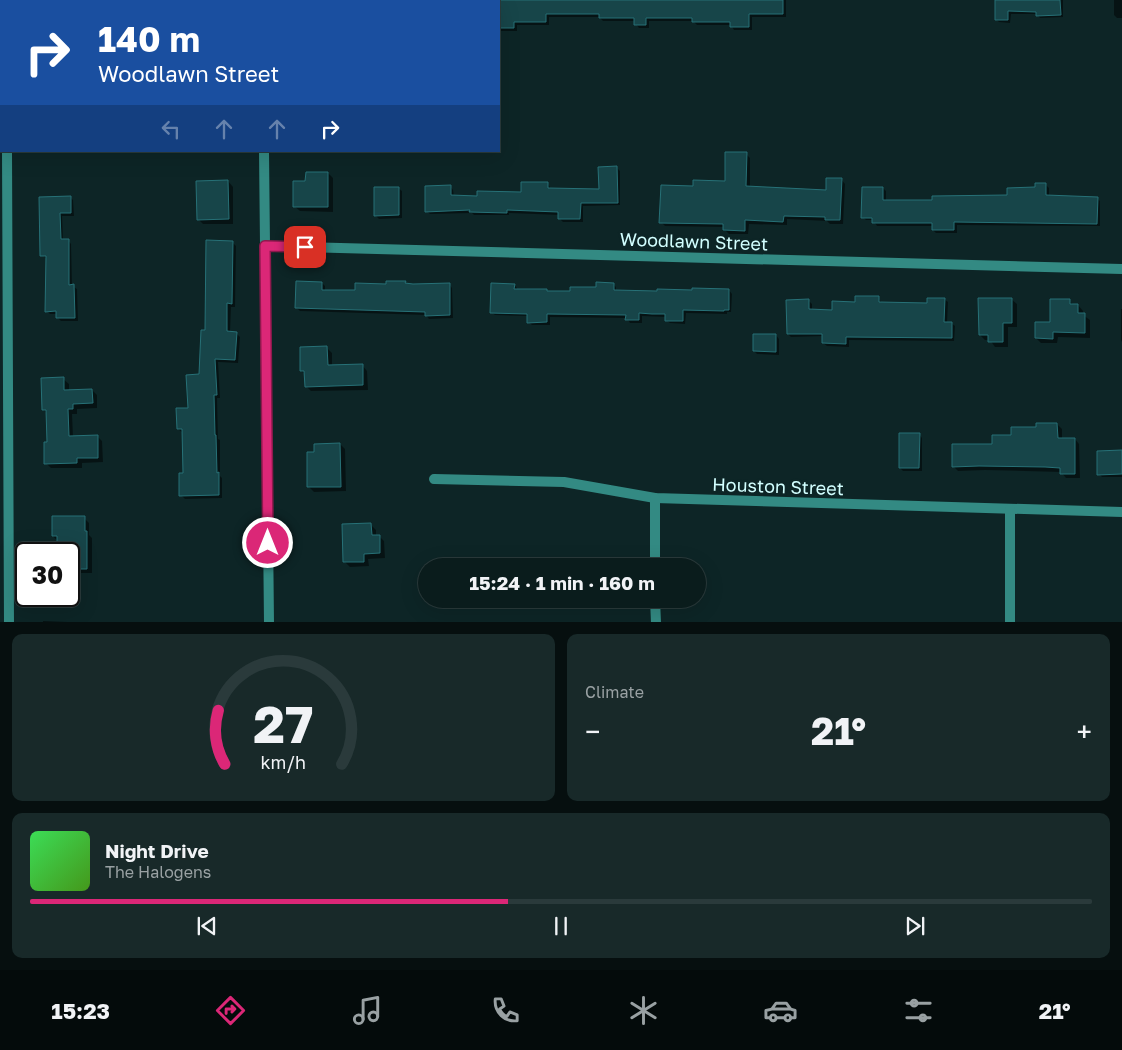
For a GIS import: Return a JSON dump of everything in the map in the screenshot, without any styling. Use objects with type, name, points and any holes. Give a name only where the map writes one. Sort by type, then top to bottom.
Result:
[{"type":"street","points":[[7,152],[9,622]]},
{"type":"street","points":[[264,152],[269,622]]},
{"type":"street","name":"Woodlawn Street","points":[[265,246],[1122,268]]},
{"type":"street","name":"Houston Street","points":[[434,480],[564,482],[655,498],[1122,512]]},
{"type":"street","points":[[655,498],[655,558]]},
{"type":"street","points":[[1010,509],[1010,622]]},
{"type":"street","points":[[656,608],[656,622]]},
{"type":"building","points":[[500,0],[783,0],[783,14],[749,14],[749,27],[730,27],[730,22],[692,22],[692,18],[646,18],[646,25],[634,25],[634,18],[599,18],[599,14],[546,14],[546,22],[514,22],[514,28],[500,28]]},
{"type":"building","points":[[995,0],[1060,0],[1061,15],[1036,16],[1036,12],[1008,11],[1008,20],[995,20]]},
{"type":"building","points":[[725,152],[747,152],[746,186],[826,190],[826,178],[842,178],[840,220],[825,220],[825,217],[784,216],[783,222],[745,220],[745,231],[723,230],[723,224],[659,223],[661,185],[693,186],[693,180],[725,181]]},
{"type":"building","points":[[617,166],[618,203],[581,203],[580,219],[558,219],[558,212],[507,210],[507,213],[469,212],[470,210],[425,212],[425,186],[451,185],[451,195],[477,196],[477,191],[521,192],[521,182],[548,182],[548,188],[599,189],[598,167]]},
{"type":"building","points":[[306,172],[328,172],[328,207],[293,207],[293,181],[305,181]]},
{"type":"building","points":[[228,180],[229,219],[197,220],[196,181]]},
{"type":"building","points":[[1035,183],[1046,183],[1046,195],[1098,197],[1097,224],[954,222],[954,230],[932,230],[932,223],[872,223],[872,218],[861,218],[862,187],[883,187],[883,200],[932,200],[932,196],[1007,195],[1007,188],[1035,187]]},
{"type":"building","points":[[374,187],[399,187],[399,215],[374,216]]},
{"type":"building","points":[[71,196],[71,213],[60,213],[61,239],[69,239],[69,285],[74,284],[75,318],[56,318],[56,311],[45,312],[46,256],[40,256],[39,197]]},
{"type":"building","points":[[206,240],[233,241],[232,304],[227,303],[227,331],[237,332],[235,360],[215,359],[217,395],[214,395],[215,435],[217,473],[219,472],[219,495],[179,496],[179,473],[183,473],[182,429],[177,429],[176,408],[188,408],[186,375],[199,374],[201,330],[205,330]]},
{"type":"building","points":[[296,281],[322,282],[322,290],[355,290],[355,283],[386,284],[386,281],[406,281],[405,283],[413,284],[450,283],[450,315],[425,316],[425,312],[295,308]]},
{"type":"building","points":[[596,282],[614,283],[614,290],[729,289],[729,310],[683,310],[683,321],[665,321],[665,314],[639,313],[639,320],[625,320],[626,315],[547,314],[547,322],[527,323],[527,314],[490,313],[491,283],[515,284],[514,289],[570,291],[570,287],[596,287]]},
{"type":"building","points":[[855,296],[879,296],[879,302],[927,303],[927,298],[945,298],[944,322],[952,322],[952,338],[846,337],[846,344],[822,343],[822,334],[787,334],[786,300],[809,299],[809,309],[832,310],[832,301],[855,302]]},
{"type":"building","points":[[978,298],[1012,298],[1012,323],[1003,323],[1003,342],[988,342],[988,335],[979,335]]},
{"type":"building","points":[[1050,299],[1070,299],[1070,304],[1078,304],[1078,313],[1085,313],[1085,333],[1053,332],[1053,339],[1035,338],[1035,322],[1050,322]]},
{"type":"building","points":[[753,334],[776,334],[776,352],[753,351]]},
{"type":"building","points":[[327,346],[328,365],[363,364],[363,385],[305,387],[304,371],[300,371],[300,347]]},
{"type":"building","points":[[64,377],[64,390],[92,389],[93,403],[73,404],[73,409],[68,409],[69,436],[98,435],[98,458],[77,458],[77,463],[44,464],[44,442],[47,442],[46,410],[42,410],[41,378]]},
{"type":"building","points":[[1036,423],[1057,423],[1058,438],[1075,438],[1075,474],[1060,474],[1060,468],[1045,467],[952,467],[952,444],[992,444],[992,435],[1011,435],[1011,427],[1036,427]]},
{"type":"building","points":[[899,433],[920,433],[919,468],[899,468]]},
{"type":"building","points":[[340,443],[341,487],[307,487],[307,452],[314,452],[314,444]]},
{"type":"building","points":[[1122,450],[1122,474],[1097,475],[1097,451]]},
{"type":"building","points":[[52,516],[85,516],[87,569],[80,569],[80,542],[57,542],[57,536],[52,536]]},
{"type":"building","points":[[371,523],[372,535],[380,535],[380,553],[364,554],[364,562],[343,562],[342,524]]},
{"type":"route","points":[[268,543],[265,246],[305,247]]}]
